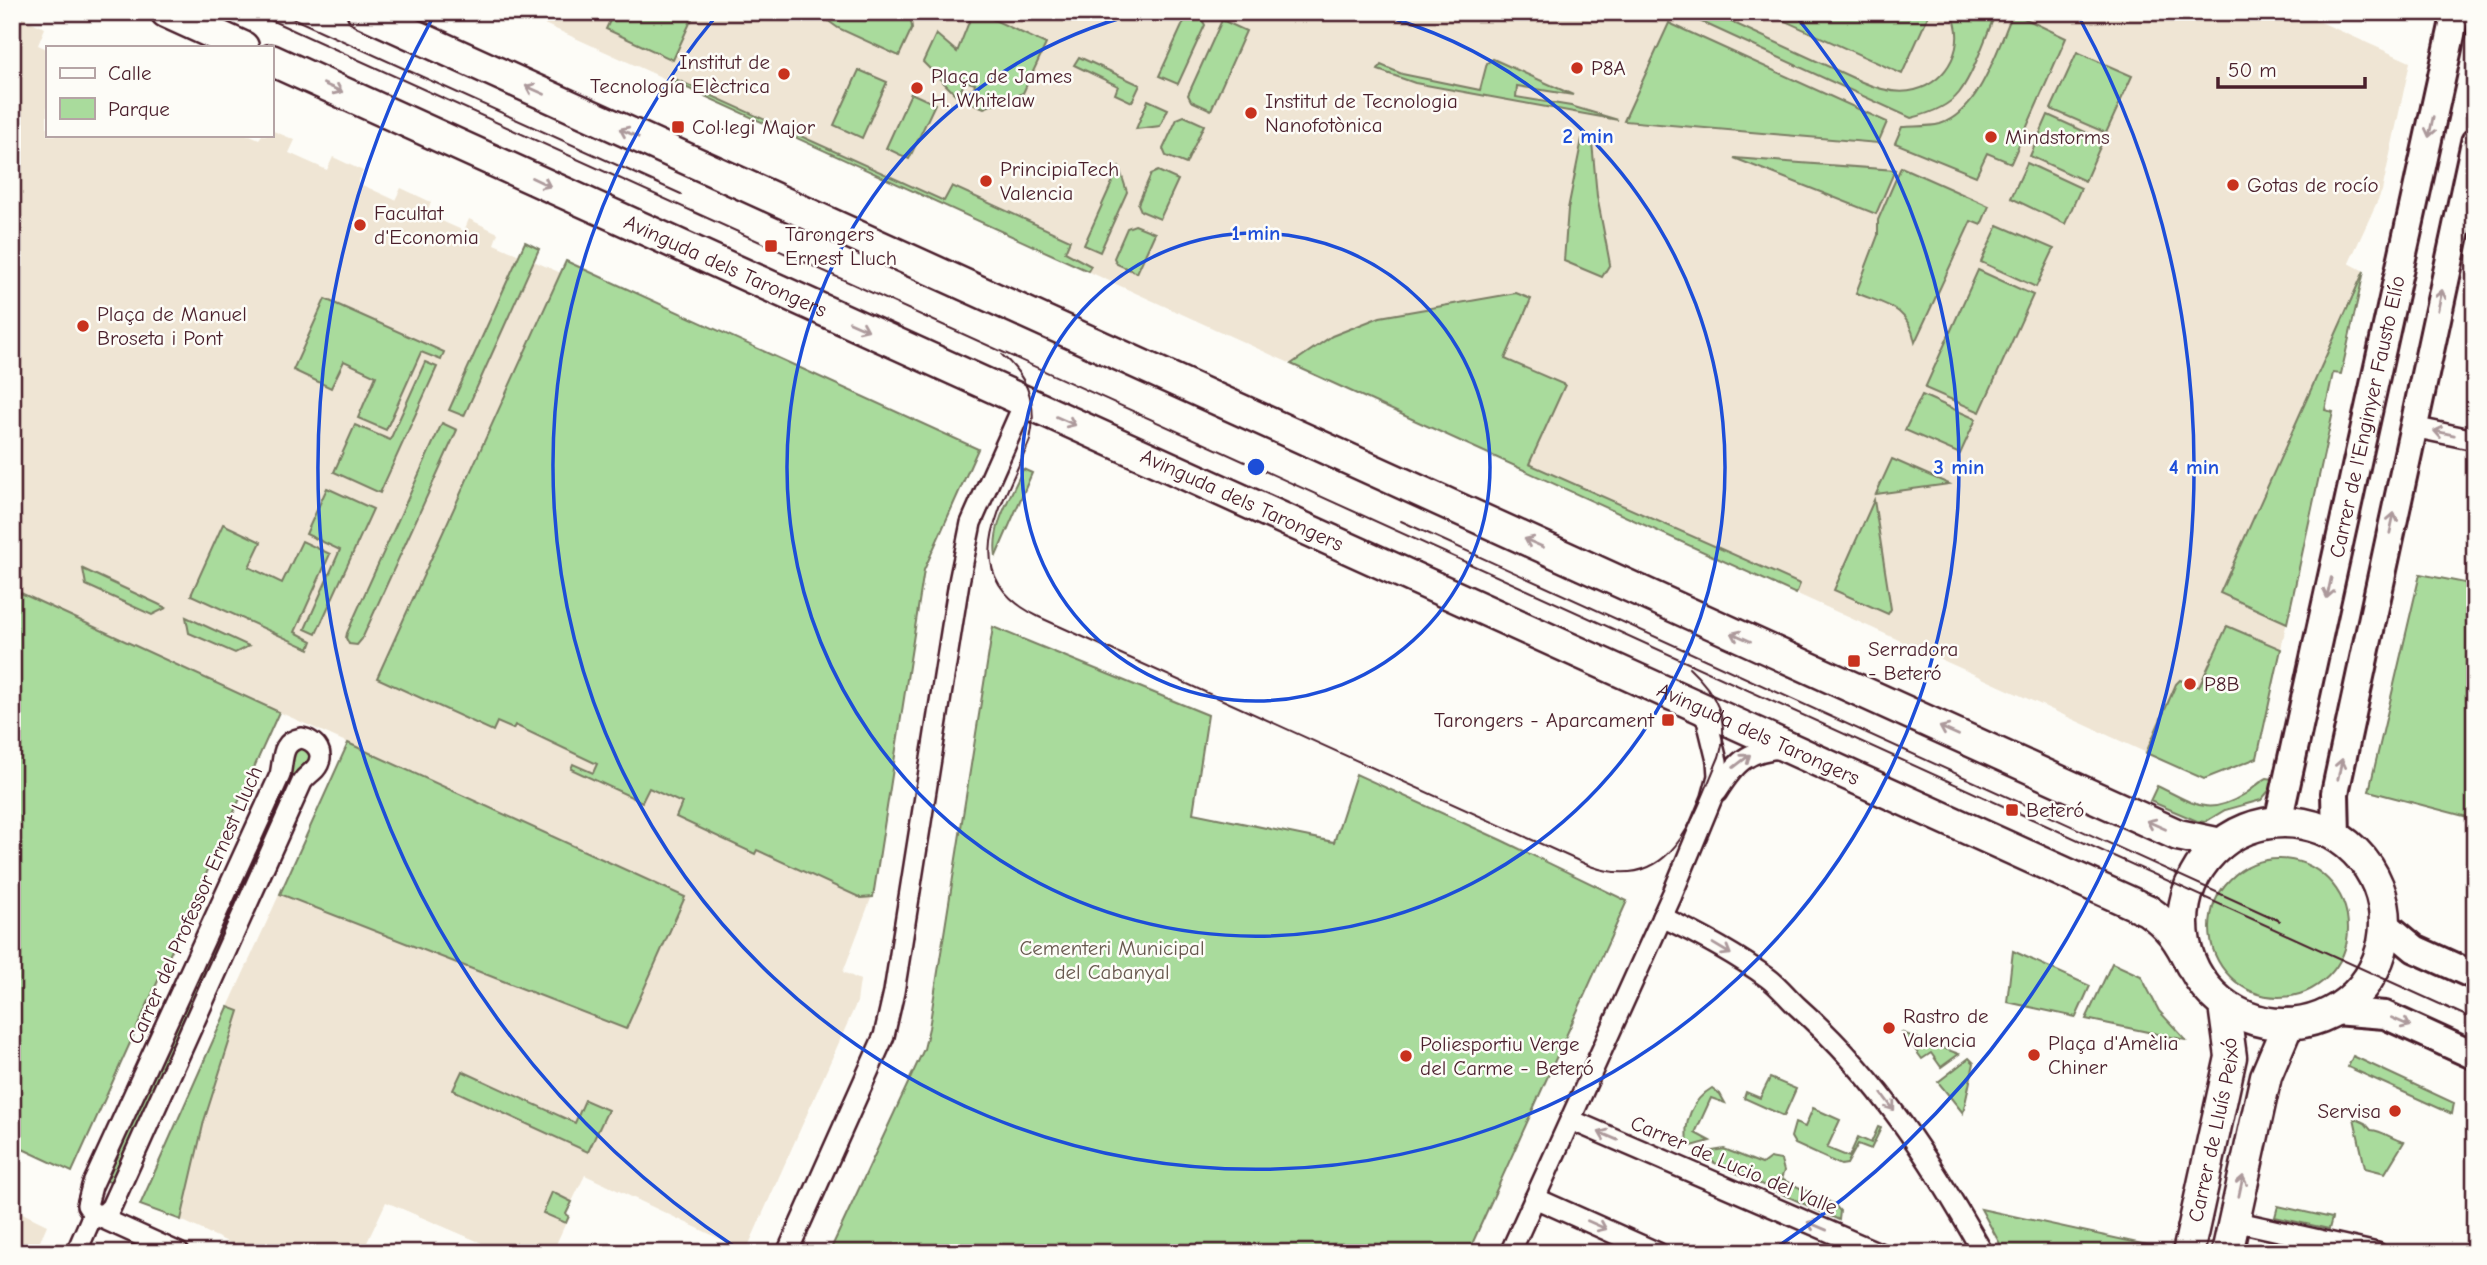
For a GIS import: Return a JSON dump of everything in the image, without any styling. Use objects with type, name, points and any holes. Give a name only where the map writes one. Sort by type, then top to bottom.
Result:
[{"type":"main road","points":[[166,12],[241,46]]},
{"type":"main road","points":[[363,12],[2178,835],[2221,844]]},
{"type":"main road","name":"Carrer de l'Enginyer Fausto Elío","points":[[2278,822],[2456,12]]},
{"type":"main road","name":"Avinguda dels Tarongers","points":[[273,61],[2147,910],[2171,929],[2191,965]]},
{"type":"main road","points":[[2336,837],[2335,793],[2475,142]]},
{"type":"main road","points":[[2278,822],[2308,825],[2336,837],[2353,849],[2372,874],[2383,903],[2385,924],[2383,945],[2372,973],[2356,995],[2334,1011],[2304,1022],[2288,1024],[2255,1020],[2224,1005],[2206,987],[2191,965],[2183,931],[2183,910],[2188,890],[2204,860],[2221,844],[2248,829],[2278,822]]},
{"type":"main road","points":[[2385,924],[2415,949],[2475,976]]},
{"type":"main road","name":"Carrer de Lluís Peixó","points":[[2188,1253],[2231,1057],[2224,1005]]},
{"type":"main road","points":[[2334,1011],[2385,1015],[2475,1056]]},
{"type":"main road","name":"Carrer de Lluís Peixó","points":[[2227,1253],[2266,1076],[2288,1024]]},
{"type":"street","points":[[787,1253],[884,1036],[892,1003],[959,582],[971,523],[1025,401]]},
{"type":"street","points":[[2413,427],[2475,440]]},
{"type":"street","points":[[1510,1253],[1662,917],[1712,798],[1717,761],[1707,720],[1698,708]]},
{"type":"street","name":"Carrer del Professor Ernest Lluch","points":[[295,739],[307,739],[317,746],[318,763],[302,782],[111,1208],[104,1214],[93,1214],[87,1205],[92,1186],[280,775],[285,747],[295,739]]},
{"type":"street","points":[[1712,798],[1735,765],[1749,754],[1766,748],[1787,747]]},
{"type":"street","points":[[1662,917],[1688,929],[1771,980],[1835,1041],[1893,1109],[1934,1168],[1983,1253]]},
{"type":"street","name":"Carrer de Lucio del Valle","points":[[1571,1120],[1880,1253]]},
{"type":"street","points":[[1535,1198],[1658,1253]]},
{"type":"street","points":[[93,1214],[178,1253]]},
{"type":"street","name":"Carrer del Professor Ernest Lluch","points":[[76,1253],[93,1214]]},
{"type":"street","points":[[2234,1221],[2376,1253]]},
{"type":"street","points":[[1969,1253],[1971,1231]]},
{"type":"shaded area","points":[[518,12],[2298,12],[2410,62],[2382,191],[2349,263],[2364,271],[2341,374],[2333,373],[2325,410],[2333,412],[2257,758],[2204,779]]},
{"type":"shaded area","points":[[14,14],[45,28],[38,45],[46,49],[46,136],[252,136],[259,139],[261,136],[273,136],[273,131],[295,140],[289,153],[327,170],[333,157],[363,171],[358,183],[395,200],[401,188],[431,202],[426,214],[464,231],[469,219],[498,233],[494,244],[561,273],[566,261],[978,449],[924,570],[875,888],[843,972],[860,980],[857,1002],[746,1251],[585,1175],[566,1214],[569,1216],[552,1253],[505,1253],[386,1202],[362,1253],[251,1253],[181,1220],[204,1121],[238,1011],[228,1007],[348,743],[279,712],[72,1172],[12,1144]]},
{"type":"shaded area","points":[[12,1208],[47,1225],[35,1253],[12,1253]]},
{"type":"green space","points":[[614,12],[695,12],[673,60],[606,29]]},
{"type":"green space","points":[[816,12],[910,12],[912,28],[899,56],[838,28]]},
{"type":"green space","points":[[973,12],[1046,44],[1023,93],[984,108],[969,102],[975,84],[965,81],[958,97],[923,62],[936,34],[957,52]]},
{"type":"green space","points":[[1680,12],[1710,12],[1862,82],[1901,92],[1927,86],[1937,79],[1952,60],[1957,36],[1951,12],[1996,12],[1975,65],[1959,93],[1937,109],[1911,118]]},
{"type":"green space","points":[[1765,12],[1930,12],[1902,74]]},
{"type":"green space","points":[[2013,13],[2066,38],[2011,163],[1987,153],[1976,176],[1895,143],[1902,127],[1940,124],[1954,117],[1966,106],[1985,77]]},
{"type":"green space","points":[[1189,14],[1200,16],[1205,25],[1178,84],[1159,76]]},
{"type":"green space","points":[[1222,20],[1246,31],[1211,110],[1191,101],[1188,95]]},
{"type":"green space","points":[[1669,23],[1887,122],[1878,143],[1624,121]]},
{"type":"green space","points":[[2077,52],[2132,76],[2106,133],[2051,109]]},
{"type":"green space","points":[[1079,57],[1140,85],[1132,102],[1115,94],[1118,86],[1074,65]]},
{"type":"green space","points":[[1493,59],[1573,95],[1517,86],[1516,97],[1571,106],[1618,120],[1415,83],[1378,70],[1381,65],[1402,74],[1480,90],[1487,63]]},
{"type":"green space","points":[[859,70],[887,82],[862,138],[834,125]]},
{"type":"green space","points":[[675,79],[944,201],[952,186],[1070,240],[1065,252],[1091,266],[1088,271],[674,82]]},
{"type":"green space","points":[[911,93],[935,104],[909,159],[886,148]]},
{"type":"green space","points":[[1148,100],[1168,109],[1160,126],[1136,129]]},
{"type":"green space","points":[[2048,115],[2103,140],[2085,181],[2030,156]]},
{"type":"green space","points":[[1184,116],[1204,125],[1186,164],[1166,156],[1163,149],[1177,119]]},
{"type":"green space","points":[[1582,139],[1592,142],[1597,196],[1610,264],[1602,277],[1564,261],[1568,209]]},
{"type":"green space","points":[[1734,158],[1895,170],[1876,214]]},
{"type":"green space","points":[[2027,163],[2081,188],[2065,224],[2011,198]]},
{"type":"green space","points":[[1119,167],[1127,192],[1100,252],[1084,245]]},
{"type":"green space","points":[[1901,167],[1989,206],[1981,225],[1971,221],[1915,342],[1907,321],[1894,308],[1856,293],[1878,235],[1878,220]]},
{"type":"green space","points":[[1158,171],[1178,180],[1160,219],[1141,211],[1138,204],[1151,174]]},
{"type":"green space","points":[[1135,225],[1155,233],[1137,273],[1117,264],[1114,258],[1127,228]]},
{"type":"green space","points":[[1998,225],[2054,249],[2036,287],[1981,262]]},
{"type":"green space","points":[[525,242],[539,249],[464,416],[449,410]]},
{"type":"green space","points":[[566,261],[978,449],[924,570],[873,897],[861,898],[757,850],[755,854],[676,817],[682,803],[649,788],[642,802],[571,769],[573,764],[593,773],[597,764],[515,725],[513,729],[497,722],[493,731],[377,678]]},
{"type":"green space","points":[[1978,270],[2033,295],[1980,412],[1925,388]]},
{"type":"green space","points":[[2364,271],[2341,374],[2333,373],[2325,410],[2333,412],[2287,623],[2220,593]]},
{"type":"green space","points":[[1516,293],[1531,299],[1505,359],[1565,385],[1529,464],[1800,584],[1796,594],[1291,364],[1332,336],[1380,317]]},
{"type":"green space","points":[[325,299],[444,352],[441,360],[421,352],[386,430],[358,418],[376,376],[344,361],[331,388],[293,370]]},
{"type":"green space","points":[[425,362],[437,367],[380,493],[334,472],[355,425],[390,440]]},
{"type":"green space","points":[[1922,395],[1976,419],[1960,454],[1905,430]]},
{"type":"green space","points":[[442,423],[457,430],[362,639],[357,645],[349,644],[347,633]]},
{"type":"green space","points":[[1892,459],[1949,484],[1876,494]]},
{"type":"green space","points":[[1023,469],[1032,473],[996,556],[999,522]]},
{"type":"green space","points":[[327,488],[373,509],[316,634],[305,629],[340,550],[306,534]]},
{"type":"green space","points":[[1874,500],[1891,609],[1888,614],[1834,590]]},
{"type":"green space","points":[[223,524],[261,542],[249,567],[282,583],[302,541],[330,554],[295,632],[312,641],[309,649],[191,595]]},
{"type":"green space","points":[[83,569],[166,608],[152,615],[86,585]]},
{"type":"green space","points":[[2420,574],[2475,585],[2475,819],[2369,791]]},
{"type":"green space","points":[[12,589],[279,712],[72,1172],[12,1144]]},
{"type":"green space","points":[[186,617],[249,646],[235,653],[189,633]]},
{"type":"green space","points":[[2227,626],[2281,649],[2257,758],[2204,779],[2146,753],[2176,684],[2180,680],[2199,687]]},
{"type":"green space","name":"Cementeri Municipal del Cabanyal","points":[[993,627],[1208,715],[1193,813],[1334,842],[1356,774],[1627,901],[1468,1253],[829,1253],[924,1049]]},
{"type":"green space","points":[[348,743],[685,897],[626,1029],[280,894]]},
{"type":"green space","points":[[301,745],[311,752],[310,757],[116,1185],[101,1178],[293,752]]},
{"type":"green space","points":[[2267,778],[2274,779],[2272,787],[2261,800],[2225,810],[2205,822],[2150,801],[2157,786],[2200,805],[2220,805],[2245,794]]},
{"type":"green space","points":[[2279,859],[2306,864],[2328,879],[2343,901],[2348,928],[2343,955],[2328,977],[2306,992],[2279,997],[2252,992],[2230,977],[2215,955],[2210,928],[2215,901],[2230,879],[2252,864]]},
{"type":"green space","points":[[2013,951],[2090,986],[2076,1017],[2007,1002]]},
{"type":"green space","points":[[2112,963],[2141,976],[2159,1011],[2186,1040],[2086,1019]]},
{"type":"green space","points":[[228,1007],[239,1011],[204,1121],[181,1220],[140,1205]]},
{"type":"green space","points":[[1903,1033],[1959,1054],[1941,1067],[1931,1053],[1922,1059]]},
{"type":"green space","points":[[2353,1056],[2454,1103],[2452,1114],[2348,1067]]},
{"type":"green space","points":[[1969,1058],[1974,1063],[1963,1113],[1938,1082]]},
{"type":"green space","points":[[462,1071],[575,1123],[585,1100],[608,1110],[588,1152],[453,1090]]},
{"type":"green space","points":[[1770,1078],[1796,1089],[1784,1116],[1744,1098],[1746,1092],[1760,1098]]},
{"type":"green space","points":[[1712,1088],[1720,1094],[1725,1103],[1711,1098],[1695,1133],[1710,1141],[1688,1145],[1687,1128],[1691,1112],[1699,1098]]},
{"type":"green space","points":[[1813,1108],[1840,1120],[1827,1148],[1849,1157],[1858,1137],[1871,1143],[1878,1127],[1881,1128],[1871,1149],[1858,1144],[1847,1164],[1841,1165],[1795,1144],[1791,1137],[1795,1123],[1805,1127]]},
{"type":"green space","points":[[2354,1118],[2365,1123],[2371,1130],[2404,1142],[2385,1173],[2365,1168]]},
{"type":"green space","points":[[1724,1149],[1762,1164],[1770,1158],[1781,1160],[1784,1171],[1781,1179],[1834,1204],[1840,1211],[1839,1220],[1695,1154]]},
{"type":"green space","points":[[552,1192],[572,1202],[566,1214],[569,1216],[566,1223],[543,1213]]},
{"type":"green space","points":[[2278,1206],[2332,1218],[2329,1229],[2275,1217]]},
{"type":"green space","points":[[1981,1209],[2147,1245],[2146,1253],[2005,1253]]},
{"type":"tram line","points":[[253,12],[2475,1020]]},
{"type":"tram line","points":[[279,12],[681,194]]},
{"type":"tram line","points":[[1002,355],[1025,383],[1033,416],[1030,440],[998,513],[992,537],[991,559],[997,581],[1012,600],[1039,617],[1590,866],[1618,872],[1642,870],[1661,860],[1676,844],[1700,803],[1719,757],[1723,731],[1719,708],[1707,687],[1689,668]]},
{"type":"tram line","points":[[1401,521],[2280,921]]},
{"type":"place","name":"P8A","points":[[1577,68]]},
{"type":"place","name":"Institut de Tecnología Elèctrica","points":[[784,74]]},
{"type":"place","name":"Plaça de James H. Whitelaw","points":[[917,88]]},
{"type":"place","name":"Institut de Tecnologia Nanofotònica","points":[[1251,113]]},
{"type":"place","name":"Col·legi Major","points":[[678,127]]},
{"type":"place","name":"Mindstorms","points":[[1991,137]]},
{"type":"place","name":"PrincipiaTech Valencia","points":[[986,181]]},
{"type":"place","name":"Gotas de rocío","points":[[2233,185]]},
{"type":"place","name":"Facultat d'Economia","points":[[360,225]]},
{"type":"place","name":"Tarongers Ernest Lluch","points":[[771,246]]},
{"type":"place","name":"Plaça de Manuel Broseta i Pont","points":[[83,326]]},
{"type":"place","name":"Serradora - Beteró","points":[[1854,661]]},
{"type":"place","name":"P8B","points":[[2190,684]]},
{"type":"place","name":"Tarongers - Aparcament","points":[[1668,720]]},
{"type":"place","name":"Beteró","points":[[2012,810]]},
{"type":"place","name":"Rastro de Valencia","points":[[1889,1028]]},
{"type":"place","name":"Plaça d'Amèlia Chiner","points":[[2034,1055]]},
{"type":"place","name":"Poliesportiu Verge del Carme - Beteró","points":[[1406,1056]]},
{"type":"place","name":"Servisa","points":[[2395,1111]]}]
